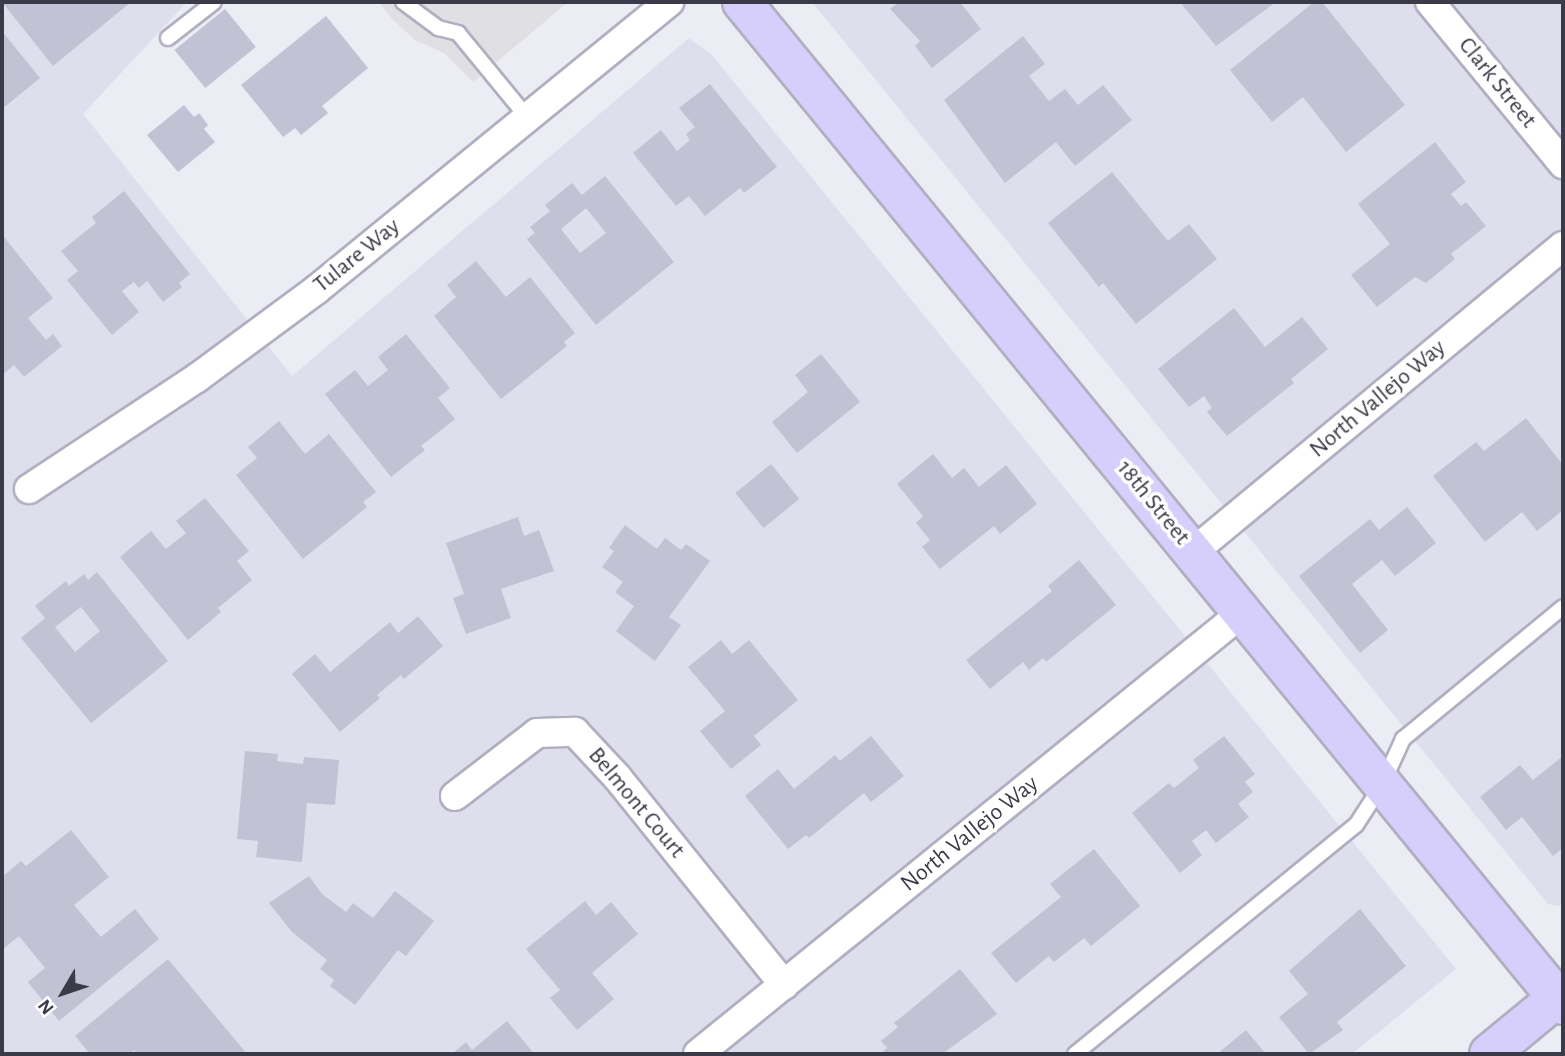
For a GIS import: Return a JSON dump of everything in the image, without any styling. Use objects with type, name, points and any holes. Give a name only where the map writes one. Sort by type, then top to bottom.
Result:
[{"type":"main road","name":"18th Street","points":[[743,2],[1381,785],[1561,999]]},
{"type":"main road","points":[[1489,1054],[1561,999]]},
{"type":"street","name":"Tulare Way","points":[[29,489],[197,378],[316,290],[668,2]]},
{"type":"street","name":"Clark Street","points":[[1430,2],[1563,163]]},
{"type":"street","name":"North Vallejo Way","points":[[1193,552],[1563,246]]},
{"type":"street","name":"North Vallejo Way","points":[[698,1054],[1242,613]]},
{"type":"street","name":"Belmont Court","points":[[455,796],[537,733],[575,732],[617,777],[784,985]]},
{"type":"lane","points":[[168,38],[214,2]]},
{"type":"lane","points":[[403,2],[438,28],[458,33],[527,117]]},
{"type":"lane","points":[[1075,1054],[1356,825],[1381,785],[1403,739],[1563,607]]},
{"type":"shaded area","points":[[2,2],[187,2],[83,114],[292,376],[689,38],[712,55],[1456,969],[1352,1054],[2,1054]]},
{"type":"shaded area","points":[[379,2],[568,2],[473,82],[444,53],[415,40],[391,18]]},
{"type":"shaded area","points":[[812,2],[1563,2],[1563,903],[1559,906],[1548,904]]},
{"type":"building","points":[[2,2],[131,2],[53,66]]},
{"type":"building","points":[[899,2],[960,2],[981,29],[932,68],[915,46],[920,41],[890,9]]},
{"type":"building","points":[[1180,2],[1276,2],[1216,46]]},
{"type":"building","points":[[1314,2],[1322,2],[1405,105],[1346,152],[1303,97],[1272,122],[1230,70]]},
{"type":"building","points":[[225,9],[256,47],[205,88],[174,50]]},
{"type":"building","points":[[326,16],[368,68],[322,106],[328,113],[301,135],[295,128],[283,137],[241,85]]},
{"type":"building","points":[[2,31],[40,78],[2,109]]},
{"type":"building","points":[[1023,36],[1045,64],[1029,76],[1049,101],[1065,89],[1078,105],[1103,85],[1132,120],[1075,166],[1056,142],[1005,183],[944,100]]},
{"type":"building","points":[[710,84],[777,167],[744,193],[740,188],[705,216],[689,196],[676,206],[633,153],[661,130],[677,151],[690,140],[686,134],[695,127],[679,108]]},
{"type":"building","points":[[184,105],[194,117],[199,113],[208,125],[204,129],[215,142],[178,172],[147,135]]},
{"type":"building","points":[[1435,142],[1466,182],[1451,194],[1461,206],[1466,202],[1486,226],[1451,254],[1455,259],[1426,283],[1415,277],[1377,307],[1351,275],[1390,244],[1358,204]]},
{"type":"building","points":[[1112,172],[1168,241],[1189,224],[1217,259],[1136,324],[1103,283],[1099,287],[1048,223]]},
{"type":"building","points":[[605,176],[674,262],[596,325],[527,239],[535,233],[530,227],[550,211],[545,205],[572,183],[582,195]],"holes":[[[586,208],[606,233],[580,253],[561,229]]]},
{"type":"building","points":[[124,191],[190,274],[179,283],[182,287],[163,302],[147,281],[139,288],[134,282],[122,291],[139,312],[112,335],[67,280],[78,271],[61,251],[96,223],[92,217]]},
{"type":"building","points":[[4,237],[53,298],[28,318],[46,340],[53,334],[62,346],[24,377],[14,365],[2,375]]},
{"type":"building","points":[[476,261],[506,297],[530,277],[575,333],[564,342],[567,346],[501,399],[434,316],[456,297],[447,285]]},
{"type":"building","points":[[1234,308],[1265,347],[1302,317],[1328,349],[1291,379],[1294,383],[1227,436],[1207,412],[1212,408],[1204,396],[1189,407],[1158,369]]},
{"type":"building","points":[[406,334],[450,388],[438,398],[455,419],[421,446],[425,450],[391,477],[325,394],[355,370],[368,386],[388,370],[378,357]]},
{"type":"building","points":[[821,354],[860,402],[797,453],[772,422],[808,392],[795,375]]},
{"type":"building","points":[[1526,418],[1563,465],[1563,510],[1537,531],[1522,512],[1485,542],[1433,476],[1476,442],[1484,451]]},
{"type":"building","points":[[279,421],[305,454],[329,434],[376,492],[363,502],[367,507],[303,559],[236,475],[257,458],[248,447]]},
{"type":"building","points":[[933,454],[952,478],[964,468],[979,487],[1006,465],[1037,504],[1000,534],[994,526],[940,569],[922,547],[930,540],[916,523],[923,516],[897,484]]},
{"type":"building","points":[[771,464],[799,499],[764,528],[735,493]]},
{"type":"building","points":[[205,498],[249,551],[237,561],[252,580],[218,608],[221,612],[188,640],[120,557],[151,531],[166,549],[186,533],[176,521]]},
{"type":"building","points":[[1407,507],[1436,543],[1395,576],[1382,560],[1352,584],[1388,630],[1360,653],[1299,576],[1370,519],[1379,530]]},
{"type":"building","points":[[518,517],[524,536],[539,530],[554,571],[501,589],[511,618],[466,634],[453,598],[464,594],[446,543]]},
{"type":"building","points":[[625,525],[657,549],[665,538],[681,550],[686,544],[710,561],[669,617],[681,625],[655,661],[616,631],[634,606],[615,592],[623,582],[602,567],[614,551],[609,548]]},
{"type":"building","points":[[1079,560],[1116,605],[1046,662],[1043,658],[1029,670],[1023,662],[990,689],[966,660],[1052,591],[1048,586]]},
{"type":"building","points":[[97,572],[168,661],[91,723],[21,638],[45,618],[35,606],[66,581],[69,586],[84,574],[88,580]],"holes":[[[81,607],[100,631],[75,652],[55,627]]]},
{"type":"building","points":[[418,616],[443,646],[404,679],[401,675],[377,695],[380,698],[340,732],[292,674],[315,654],[330,672],[390,622],[398,633]]},
{"type":"building","points":[[721,640],[732,654],[749,640],[798,700],[754,736],[761,745],[731,769],[700,731],[725,711],[688,667]]},
{"type":"building","points":[[871,736],[904,776],[871,802],[864,793],[809,838],[806,835],[788,849],[745,796],[778,769],[794,789],[835,755],[840,761]]},
{"type":"building","points":[[1224,736],[1255,774],[1245,782],[1253,792],[1238,804],[1249,817],[1216,843],[1206,830],[1192,841],[1202,855],[1180,873],[1132,813],[1169,783],[1174,788],[1199,768],[1193,760]]},
{"type":"building","points":[[245,751],[278,754],[277,761],[303,764],[304,757],[339,760],[335,805],[307,803],[302,862],[256,857],[258,841],[237,839]]},
{"type":"building","points":[[1563,756],[1563,848],[1553,856],[1522,817],[1506,830],[1480,797],[1520,765],[1533,780]]},
{"type":"building","points":[[71,830],[109,877],[74,905],[101,937],[135,909],[159,939],[59,1021],[28,982],[45,968],[19,936],[2,950],[2,877],[21,861],[26,866]]},
{"type":"building","points":[[1094,849],[1140,906],[1091,946],[1084,938],[1054,962],[1049,956],[1016,983],[991,953],[1061,897],[1050,884]]},
{"type":"building","points":[[309,876],[322,894],[346,912],[353,903],[373,918],[395,891],[434,921],[406,956],[398,950],[355,1005],[330,986],[334,980],[320,969],[327,960],[292,932],[269,903]]},
{"type":"building","points":[[585,901],[596,915],[611,902],[638,934],[592,973],[614,999],[577,1030],[550,998],[560,990],[526,949]]},
{"type":"building","points":[[1360,909],[1406,966],[1337,1022],[1343,1030],[1309,1054],[1279,1017],[1308,994],[1289,971]]},
{"type":"building","points":[[168,959],[247,1054],[137,1054],[134,1050],[130,1054],[90,1054],[75,1036]]},
{"type":"building","points":[[960,969],[997,1014],[942,1054],[880,1054],[887,1048],[881,1041],[898,1027],[894,1023]]},
{"type":"building","points":[[507,1021],[532,1051],[528,1054],[452,1054],[466,1042],[472,1050]]},
{"type":"building","points":[[1246,1030],[1266,1054],[1217,1054]]}]
